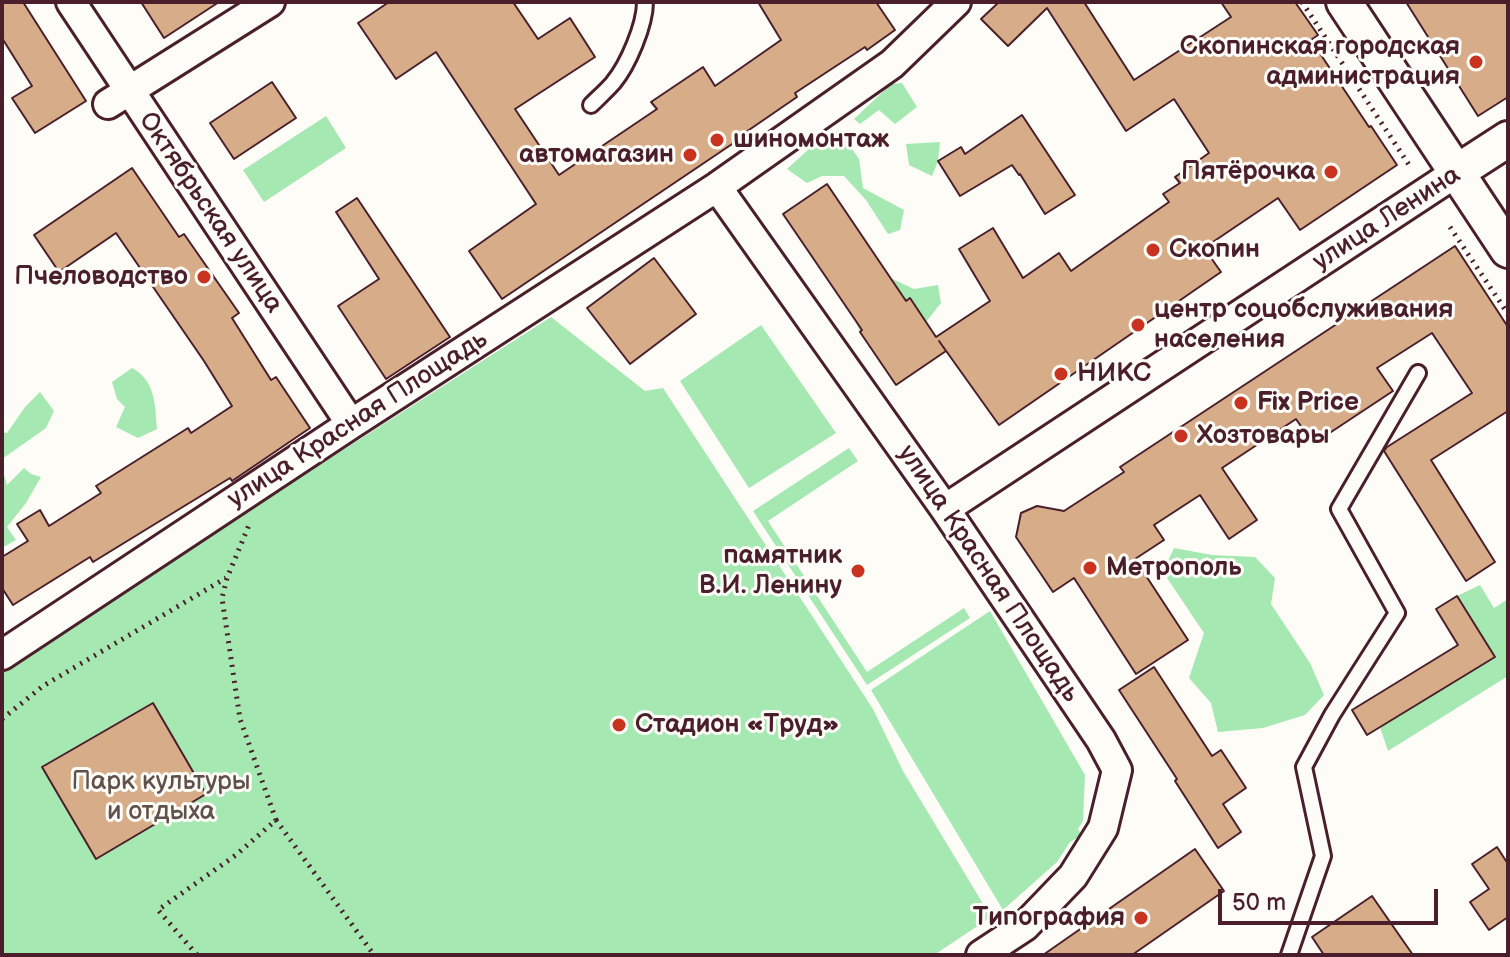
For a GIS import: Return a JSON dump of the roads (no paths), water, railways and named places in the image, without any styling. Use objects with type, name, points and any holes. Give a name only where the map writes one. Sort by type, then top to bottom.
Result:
[{"type":"street","name":"Октябрьская улица","points":[[71,2],[118,97],[351,424]]},
{"type":"street","points":[[118,97],[270,2]]},
{"type":"street","name":"улица Красная Площадь","points":[[2,655],[717,187],[892,64],[956,2]]},
{"type":"street","points":[[1344,2],[1508,250]]},
{"type":"street","name":"улица Ленина","points":[[945,509],[1508,139]]},
{"type":"street","name":"улица Красная Площадь","points":[[717,187],[945,509],[1101,740],[1117,770],[1103,828],[1073,876],[1025,926],[981,955]]},
{"type":"lane","points":[[591,105],[615,81],[634,47],[645,2]]},
{"type":"lane","points":[[1289,955],[1323,856],[1304,767],[1332,715],[1397,613],[1339,509],[1418,373]]},
{"type":"place","name":"Скопинская городская администрация","points":[[1476,62]]},
{"type":"place","name":"шиномонтаж","points":[[717,140]]},
{"type":"place","name":"автомагазин","points":[[690,155]]},
{"type":"place","name":"Пятёрочка","points":[[1331,172]]},
{"type":"place","name":"Скопин","points":[[1153,250]]},
{"type":"place","name":"Пчеловодство","points":[[204,277]]},
{"type":"place","name":"центр соцобслуживания населения","points":[[1138,325]]},
{"type":"place","name":"НИКС","points":[[1061,374]]},
{"type":"place","name":"Fix Price","points":[[1241,403]]},
{"type":"place","name":"Хозтовары","points":[[1181,436]]},
{"type":"place","name":"Метрополь","points":[[1090,568]]},
{"type":"place","name":"памятник В.И. Ленину","points":[[858,571]]},
{"type":"place","name":"Стадион «Труд»","points":[[619,725]]},
{"type":"place","name":"Типография","points":[[1141,918]]},
{"type":"park label","name":"Парк культуры и отдыха","points":[[161,797]]}]
